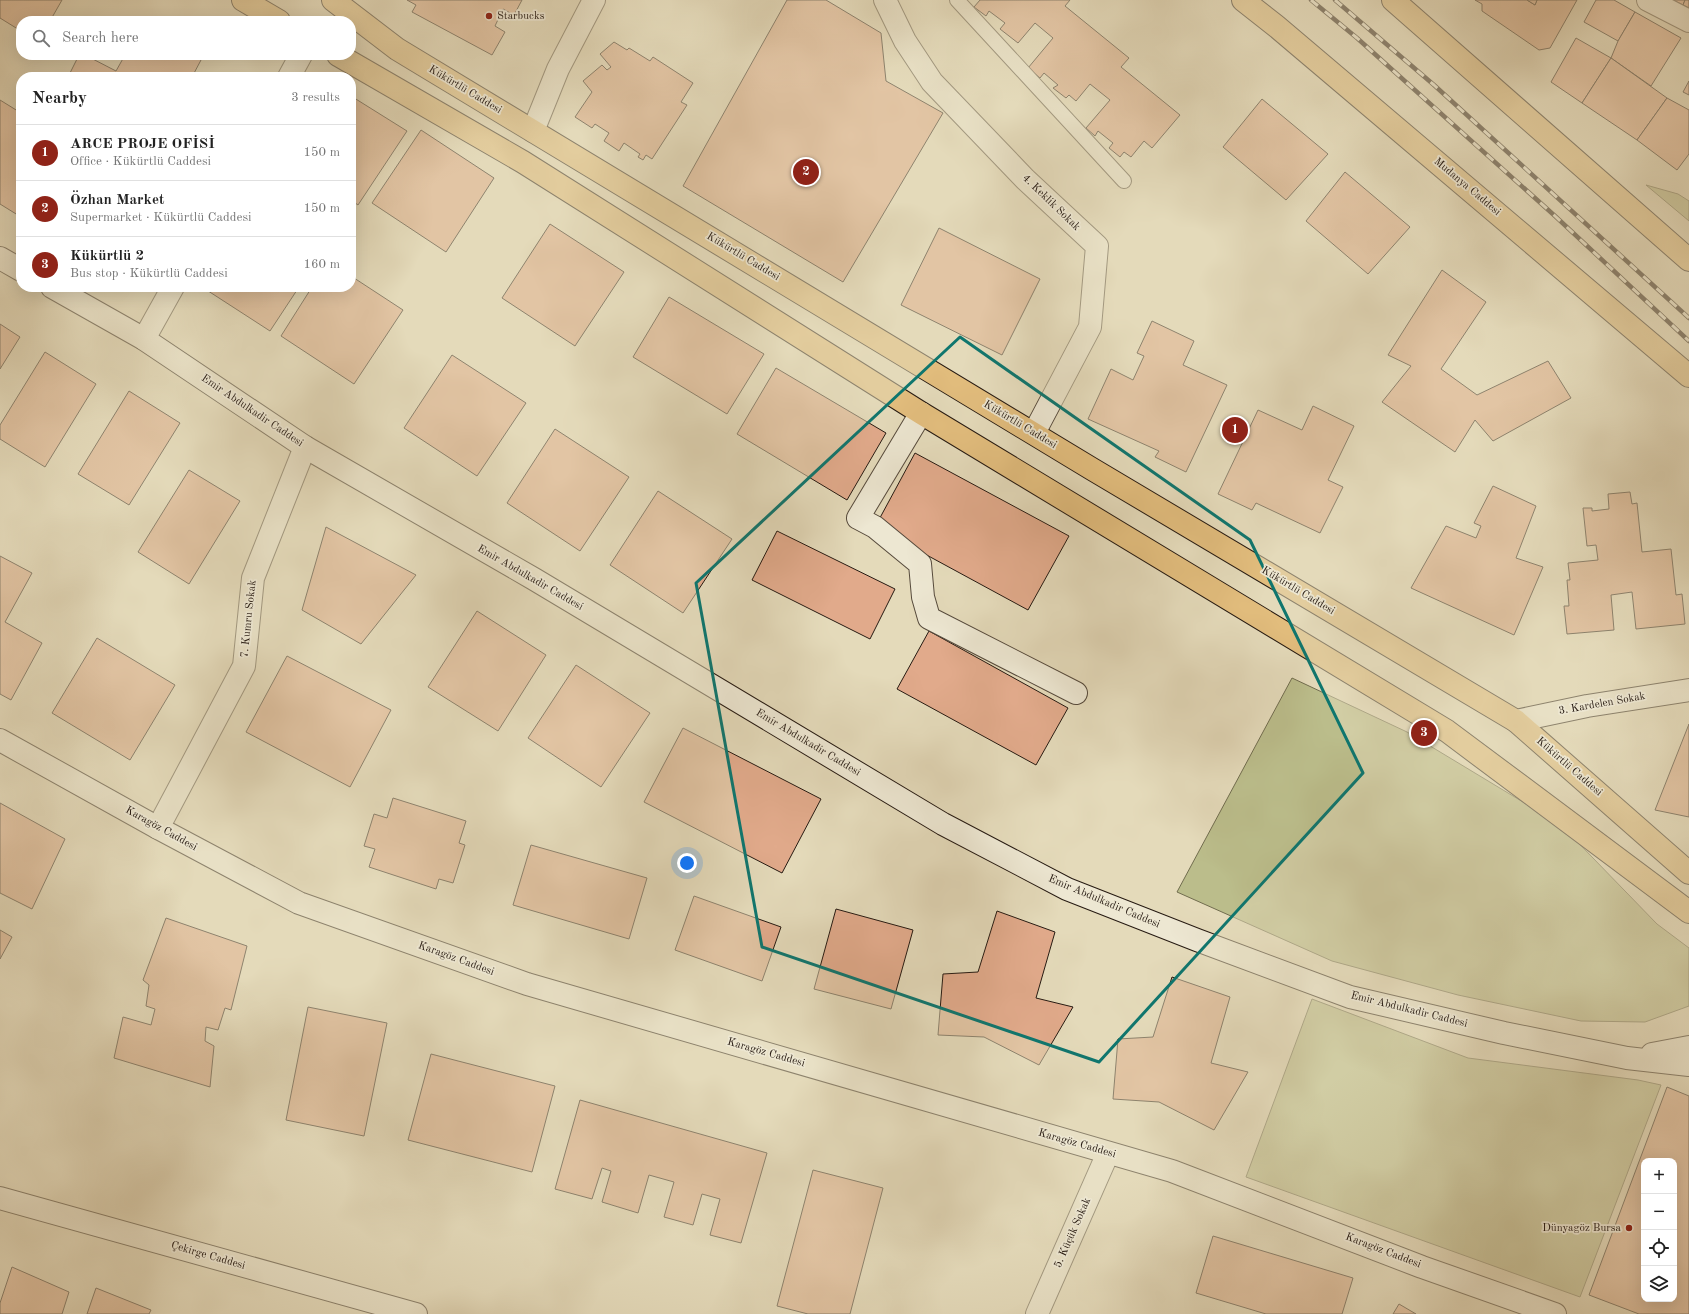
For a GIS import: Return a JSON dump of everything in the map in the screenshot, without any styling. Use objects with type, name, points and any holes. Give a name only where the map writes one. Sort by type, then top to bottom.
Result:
[{"type":"main road","points":[[243,0],[270,16]]},
{"type":"main road","name":"Kükürtlü Caddesi","points":[[333,0],[354,16]]},
{"type":"main road","name":"Mudanya Caddesi","points":[[1244,0],[1689,376]]},
{"type":"main road","points":[[1393,0],[1689,260]]},
{"type":"main road","name":"Kükürtlü Caddesi","points":[[356,18],[397,49],[1034,433],[1516,721],[1689,873]]},
{"type":"main road","points":[[347,60],[523,162],[921,413],[1447,731],[1689,912]]},
{"type":"street","points":[[533,131],[558,69],[594,0]]},
{"type":"street","name":"4. Keklik Sokak","points":[[885,0],[905,41],[932,82],[1025,179],[1097,246],[1090,327],[1034,433]]},
{"type":"street","points":[[1648,0],[1689,21]]},
{"type":"street","points":[[292,72],[298,60]]},
{"type":"street","points":[[0,258],[16,267]]},
{"type":"street","name":"Emir Abdulkadir Caddesi","points":[[61,292],[144,339],[304,447],[534,579],[943,824],[1066,889],[1350,997],[1504,1033],[1627,1058],[1689,1065]]},
{"type":"street","points":[[144,339],[170,292]]},
{"type":"street","points":[[921,413],[858,518],[875,527],[920,564],[923,596],[929,618],[1076,693]]},
{"type":"street","name":"7. Kumru Sokak","points":[[158,828],[244,666],[253,578],[304,447]]},
{"type":"street","name":"3. Kardelen Sokak","points":[[1516,721],[1587,706],[1689,690]]},
{"type":"street","name":"Karagöz Caddesi","points":[[0,740],[158,828],[299,903],[527,984],[1172,1171],[1422,1267],[1555,1314]]},
{"type":"street","points":[[1627,1058],[1689,1047]]},
{"type":"street","name":"5. Küçük Sokak","points":[[1037,1314],[1108,1153]]},
{"type":"street","name":"Çekirge Caddesi","points":[[0,1198],[416,1314]]},
{"type":"lane","points":[[957,0],[1124,181]]},
{"type":"highlighted area","points":[[960,337],[1250,540],[1363,773],[1099,1062],[762,947],[696,583]]},
{"type":"green space","points":[[1646,185],[1678,194],[1689,201],[1689,221]]},
{"type":"green space","points":[[1292,678],[1407,732],[1561,825],[1657,924],[1689,948],[1689,1006],[1645,1022],[1581,1021],[1458,995],[1332,961],[1177,892]]},
{"type":"green space","points":[[1312,999],[1468,1058],[1638,1080],[1661,1085],[1580,1297],[1246,1177]]},
{"type":"building","points":[[0,0],[62,0],[53,16],[16,16],[16,28],[0,18]]},
{"type":"building","points":[[407,0],[522,0],[514,15],[503,9],[495,26],[505,32],[492,55],[412,12],[416,5]]},
{"type":"building","points":[[787,0],[826,0],[881,33],[886,81],[943,113],[843,282],[683,186]]},
{"type":"building","points":[[980,0],[1070,0],[1065,6],[1129,58],[1121,67],[1180,115],[1152,148],[1144,141],[1131,157],[1124,152],[1120,157],[1109,148],[1113,143],[1098,131],[1095,136],[1086,128],[1110,100],[1090,84],[1076,101],[1069,95],[1066,98],[1053,88],[1058,85],[1044,73],[1040,78],[1028,68],[1053,38],[1035,23],[1018,43],[1000,29],[1005,23],[989,11],[986,16],[974,7]]},
{"type":"building","points":[[1475,0],[1527,0],[1535,5],[1537,0],[1577,0],[1550,48],[1539,50],[1482,11],[1482,4]]},
{"type":"building","points":[[1527,0],[1537,0],[1535,5]]},
{"type":"building","points":[[1596,0],[1614,0],[1635,12],[1618,41],[1584,22]]},
{"type":"building","points":[[1673,0],[1685,0],[1683,5]]},
{"type":"building","points":[[1685,0],[1689,0],[1689,8],[1683,5]]},
{"type":"building","points":[[1635,12],[1681,38],[1651,86],[1611,58],[1618,41]]},
{"type":"building","points":[[1576,38],[1611,58],[1582,103],[1551,82]]},
{"type":"building","points":[[614,42],[627,50],[629,48],[650,61],[653,57],[693,83],[681,102],[687,105],[652,159],[646,155],[643,160],[638,157],[640,154],[624,143],[619,151],[604,141],[609,133],[595,124],[592,128],[575,117],[592,92],[583,81],[602,65],[607,70],[611,67],[600,54]]},
{"type":"building","points":[[1611,58],[1667,98],[1637,140],[1582,103]]},
{"type":"building","points":[[76,60],[95,60],[116,71],[122,60],[201,60],[195,72],[70,72]]},
{"type":"building","points":[[1689,81],[1689,95],[1683,92]]},
{"type":"building","points":[[1667,98],[1689,110],[1689,154],[1677,170],[1637,140]]},
{"type":"building","points":[[356,99],[407,131],[358,205],[356,204]]},
{"type":"building","points":[[1262,99],[1328,154],[1286,200],[1223,147]]},
{"type":"building","points":[[0,100],[16,110],[16,214],[0,204]]},
{"type":"building","points":[[421,130],[494,178],[446,252],[372,203]]},
{"type":"building","points":[[1345,172],[1410,227],[1368,274],[1306,221]]},
{"type":"building","points":[[550,224],[624,272],[575,346],[502,298]]},
{"type":"building","points":[[939,228],[1040,279],[1002,355],[901,305]]},
{"type":"building","points":[[1442,270],[1486,302],[1441,369],[1477,395],[1548,361],[1571,398],[1493,441],[1475,420],[1455,452],[1382,402],[1411,366],[1388,355]]},
{"type":"building","points":[[356,279],[403,310],[354,384],[281,336],[309,292],[356,292]]},
{"type":"building","points":[[210,292],[296,292],[270,331]]},
{"type":"building","points":[[669,297],[764,354],[727,414],[633,357]]},
{"type":"building","points":[[1152,321],[1194,341],[1183,365],[1227,385],[1186,472],[1155,457],[1159,451],[1088,419],[1111,369],[1133,380],[1144,356],[1137,353]]},
{"type":"building","points":[[0,324],[20,337],[0,369]]},
{"type":"building","points":[[45,352],[96,384],[45,467],[0,439],[0,425]]},
{"type":"building","points":[[452,355],[526,403],[477,476],[404,428]]},
{"type":"building","points":[[776,368],[886,433],[847,500],[737,434]]},
{"type":"building","points":[[129,391],[180,423],[129,505],[78,474]]},
{"type":"building","points":[[1313,406],[1354,426],[1328,480],[1343,487],[1320,533],[1256,503],[1252,510],[1218,494],[1258,410],[1302,430]]},
{"type":"building","points":[[555,429],[629,477],[580,551],[507,503]]},
{"type":"building","points":[[915,453],[1069,536],[1028,610],[875,527]]},
{"type":"building","points":[[189,470],[240,501],[189,584],[138,552]]},
{"type":"building","points":[[1493,486],[1536,506],[1516,558],[1543,567],[1514,635],[1411,588],[1446,526],[1476,538],[1481,526],[1474,523]]},
{"type":"building","points":[[658,491],[732,539],[683,613],[610,565]]},
{"type":"building","points":[[1630,492],[1632,504],[1637,503],[1642,552],[1671,549],[1676,595],[1682,594],[1685,624],[1636,629],[1632,592],[1611,595],[1614,630],[1567,634],[1564,606],[1569,606],[1567,580],[1570,580],[1568,563],[1598,560],[1596,545],[1587,546],[1583,508],[1592,508],[1592,511],[1609,509],[1608,494]]},
{"type":"building","points":[[326,527],[416,575],[361,644],[302,610]]},
{"type":"building","points":[[777,531],[895,589],[870,639],[752,580]]},
{"type":"building","points":[[0,556],[32,573],[5,622],[42,643],[11,700],[0,694]]},
{"type":"building","points":[[477,611],[546,655],[498,731],[428,687]]},
{"type":"building","points":[[929,631],[1068,708],[1036,765],[897,689]]},
{"type":"building","points":[[97,638],[175,685],[130,760],[52,713]]},
{"type":"building","points":[[287,656],[391,710],[350,787],[246,732]]},
{"type":"building","points":[[576,665],[650,713],[601,787],[528,738]]},
{"type":"building","points":[[1689,724],[1689,817],[1655,810]]},
{"type":"building","points":[[683,728],[821,799],[782,873],[644,802]]},
{"type":"building","points":[[393,798],[466,821],[459,843],[465,845],[453,883],[439,879],[436,889],[369,867],[375,849],[364,846],[374,814],[387,818]]},
{"type":"building","points":[[0,803],[65,839],[32,909],[0,893]]},
{"type":"building","points":[[531,845],[647,878],[629,939],[513,905]]},
{"type":"building","points":[[694,896],[781,927],[762,981],[675,950]]},
{"type":"building","points":[[836,909],[913,930],[891,1009],[814,989]]},
{"type":"building","points":[[997,911],[1055,932],[1036,998],[1073,1007],[1039,1065],[984,1037],[938,1035],[943,974],[978,972]]},
{"type":"building","points":[[166,918],[247,946],[231,1010],[225,1008],[218,1030],[206,1027],[205,1041],[214,1046],[210,1087],[114,1058],[123,1017],[151,1025],[155,1009],[146,1006],[149,985],[143,980]]},
{"type":"building","points":[[0,930],[12,937],[0,959]]},
{"type":"building","points":[[1172,977],[1230,997],[1211,1063],[1248,1072],[1214,1130],[1159,1102],[1113,1099],[1118,1039],[1153,1037]]},
{"type":"building","points":[[308,1007],[387,1023],[364,1136],[286,1120]]},
{"type":"building","points":[[431,1054],[555,1086],[532,1172],[408,1140]]},
{"type":"building","name":"Dünyagöz Bursa","points":[[1667,1087],[1689,1096],[1689,1314],[1639,1314],[1589,1295]]},
{"type":"building","points":[[580,1100],[767,1153],[741,1243],[710,1235],[720,1199],[702,1194],[693,1225],[664,1217],[674,1182],[649,1175],[638,1213],[602,1202],[611,1171],[602,1168],[592,1199],[555,1189]]},
{"type":"building","points":[[813,1170],[883,1188],[850,1314],[808,1314],[777,1306]]},
{"type":"building","points":[[1213,1236],[1353,1278],[1342,1314],[1266,1314],[1196,1293]]},
{"type":"building","points":[[12,1267],[69,1292],[62,1314],[0,1314],[0,1303]]},
{"type":"building","points":[[96,1288],[151,1310],[149,1314],[87,1314]]},
{"type":"building","points":[[1399,1304],[1416,1314],[1393,1314]]},
{"type":"railway","points":[[1311,0],[1357,38],[1555,216],[1689,341]]},
{"type":"railway","points":[[1335,0],[1434,85],[1689,318]]},
{"type":"place","name":"Starbucks","points":[[489,16]]},
{"type":"place","name":"Özhan Market","points":[[806,172]]},
{"type":"place","name":"ARCE PROJE OFİSİ","points":[[1235,430]]},
{"type":"place","name":"Kükürtlü 2","points":[[1424,733]]},
{"type":"place","name":"Dünyagöz Bursa","points":[[1629,1228]]}]
